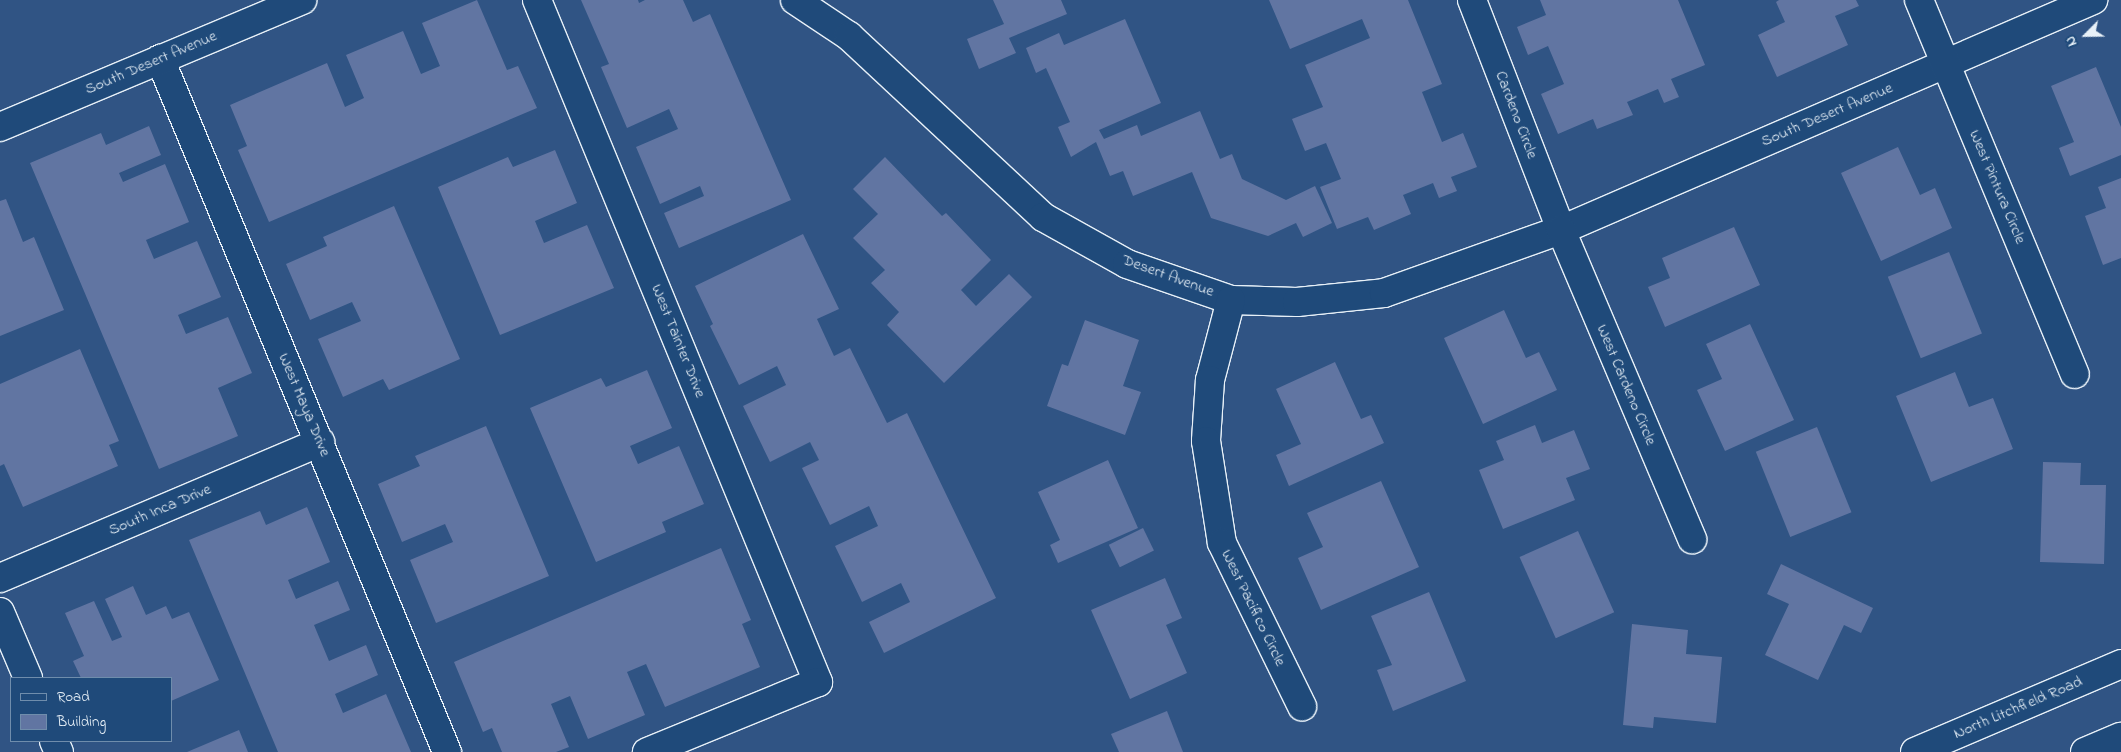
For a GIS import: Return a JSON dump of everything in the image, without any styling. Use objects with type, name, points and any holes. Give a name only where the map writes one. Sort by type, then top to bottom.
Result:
[{"type":"street","name":"South Desert Avenue","points":[[0,127],[302,0]]},
{"type":"street","name":"West Tainter Drive","points":[[537,0],[818,682],[647,752]]},
{"type":"street","name":"Desert Avenue","points":[[795,0],[849,36],[1042,217],[1127,264],[1231,300],[1297,302],[1384,293],[1561,230]]},
{"type":"street","name":"Cardeno Circle","points":[[1472,0],[1561,230]]},
{"type":"street","name":"West Pintura Circle","points":[[1919,0],[2075,374]]},
{"type":"street","name":"South Desert Avenue","points":[[1561,230],[2093,0]]},
{"type":"street","name":"West Maya Drive","points":[[160,59],[447,752]]},
{"type":"street","name":"West Cardeno Circle","points":[[1561,230],[1692,539]]},
{"type":"street","name":"West Pacifico Circle","points":[[1231,300],[1210,380],[1206,441],[1222,543],[1302,706]]},
{"type":"street","name":"South Inca Drive","points":[[0,578],[320,442]]},
{"type":"street","points":[[0,612],[28,677]]},
{"type":"street","name":"North Litchfield Road","points":[[1915,752],[2121,664]]},
{"type":"street","points":[[2085,752],[2121,737]]},
{"type":"building","points":[[477,0],[507,70],[518,66],[537,108],[269,222],[238,150],[247,146],[230,105],[327,63],[345,107],[364,98],[346,55],[403,31],[421,74],[440,66],[422,23]]},
{"type":"building","points":[[581,0],[638,0],[639,3],[645,0],[683,0],[693,22],[710,14],[791,200],[679,248],[664,213],[704,196],[700,186],[660,204],[636,147],[678,129],[669,109],[627,128],[601,67],[609,64]]},
{"type":"building","points":[[993,0],[1061,0],[1067,14],[1009,38],[1016,53],[979,69],[967,39],[1004,24]]},
{"type":"building","points":[[1269,0],[1408,0],[1442,84],[1422,92],[1442,142],[1463,133],[1477,167],[1451,177],[1457,191],[1439,198],[1433,183],[1403,195],[1411,214],[1374,230],[1368,217],[1337,229],[1320,187],[1341,179],[1326,143],[1305,151],[1292,119],[1323,107],[1305,65],[1370,38],[1362,19],[1290,49]]},
{"type":"building","points":[[1540,0],[1678,0],[1705,65],[1671,79],[1679,97],[1664,103],[1658,89],[1627,102],[1633,115],[1597,129],[1593,119],[1558,134],[1541,94],[1564,84],[1548,46],[1528,55],[1517,27],[1546,15]]},
{"type":"building","points":[[1779,0],[1856,0],[1859,6],[1835,16],[1848,45],[1777,77],[1758,35],[1785,22],[1776,2]]},
{"type":"building","points":[[1125,19],[1161,103],[1099,130],[1104,139],[1137,125],[1141,136],[1200,111],[1220,159],[1232,154],[1242,179],[1286,200],[1315,186],[1332,223],[1303,237],[1296,223],[1268,236],[1211,218],[1192,172],[1133,196],[1123,171],[1110,176],[1096,142],[1071,157],[1058,127],[1070,122],[1046,68],[1036,73],[1026,48],[1059,33],[1064,45]]},
{"type":"building","points":[[2096,67],[2121,127],[2121,155],[2070,176],[2059,148],[2074,142],[2051,86]]},
{"type":"building","points":[[149,126],[161,155],[119,173],[123,182],[165,164],[189,222],[146,240],[154,259],[197,241],[221,297],[178,315],[186,334],[228,317],[252,373],[218,388],[238,436],[159,469],[30,163],[101,133],[106,145]]},
{"type":"building","points":[[1898,147],[1920,195],[1935,188],[1952,228],[1881,261],[1841,173]]},
{"type":"building","points":[[555,150],[577,203],[535,221],[544,243],[587,225],[614,288],[500,335],[438,187],[508,157],[513,167]]},
{"type":"building","points":[[885,157],[942,216],[946,213],[991,260],[961,290],[976,306],[1009,274],[1032,297],[944,383],[887,325],[899,312],[871,283],[885,270],[853,238],[878,214],[853,189]]},
{"type":"building","points":[[2121,178],[2121,258],[2103,265],[2085,216],[2106,208],[2098,187]]},
{"type":"building","points":[[6,199],[23,242],[34,237],[64,310],[0,336],[0,201]]},
{"type":"building","points":[[394,206],[460,359],[389,390],[383,379],[343,397],[318,339],[361,321],[352,302],[310,320],[286,264],[327,246],[323,237]]},
{"type":"building","points":[[1734,227],[1760,285],[1665,327],[1648,287],[1670,278],[1662,258]]},
{"type":"building","points":[[803,234],[839,309],[817,319],[834,356],[850,348],[887,423],[907,413],[996,598],[884,653],[869,622],[910,602],[901,583],[862,602],[835,546],[878,526],[869,506],[830,525],[802,468],[819,460],[810,442],[770,462],[743,406],[786,385],[777,366],[739,385],[710,326],[713,324],[695,286]]},
{"type":"building","points":[[1949,252],[1982,334],[1921,358],[1888,277]]},
{"type":"building","points":[[1504,310],[1526,358],[1539,352],[1557,390],[1483,424],[1444,338]]},
{"type":"building","points":[[1085,320],[1139,340],[1123,386],[1141,392],[1125,435],[1047,406],[1062,364],[1068,366]]},
{"type":"building","points":[[1750,324],[1794,420],[1725,451],[1697,390],[1722,379],[1706,344]]},
{"type":"building","points":[[80,349],[119,441],[109,445],[118,466],[23,507],[4,464],[0,466],[0,384]]},
{"type":"building","points":[[1335,362],[1361,419],[1371,415],[1384,443],[1289,486],[1276,455],[1301,444],[1276,389]]},
{"type":"building","points":[[647,370],[672,428],[630,446],[638,464],[679,446],[704,504],[662,522],[666,532],[596,562],[530,408],[601,378],[606,387]]},
{"type":"building","points":[[1955,372],[1969,407],[1993,398],[2013,449],[1931,482],[1896,396]]},
{"type":"building","points":[[1535,425],[1542,443],[1574,430],[1590,469],[1566,478],[1575,500],[1503,529],[1479,470],[1504,460],[1496,441]]},
{"type":"building","points":[[486,426],[549,576],[436,623],[410,560],[453,542],[445,524],[402,542],[378,484],[420,466],[415,456]]},
{"type":"building","points":[[1817,427],[1851,512],[1790,537],[1756,452]]},
{"type":"building","points":[[1108,460],[1138,528],[1058,563],[1050,545],[1060,540],[1038,492]]},
{"type":"building","points":[[2043,462],[2081,463],[2080,485],[2106,485],[2104,564],[2040,562]]},
{"type":"building","points":[[1381,481],[1419,567],[1321,610],[1298,558],[1323,547],[1307,513]]},
{"type":"building","points":[[307,507],[330,562],[288,580],[296,599],[338,581],[350,610],[314,625],[329,661],[366,645],[378,675],[335,694],[343,713],[386,694],[411,752],[278,752],[189,540],[260,511],[266,525]]},
{"type":"building","points":[[1143,528],[1154,550],[1120,567],[1109,545]]},
{"type":"building","points":[[1578,531],[1614,612],[1556,638],[1520,557]]},
{"type":"building","points":[[721,548],[751,620],[742,624],[760,667],[665,707],[646,664],[627,672],[645,715],[588,739],[570,696],[551,704],[569,747],[556,752],[502,752],[492,728],[483,732],[454,662]]},
{"type":"building","points":[[1781,564],[1873,608],[1861,633],[1844,625],[1818,680],[1765,655],[1789,604],[1767,594]]},
{"type":"building","points":[[1165,578],[1182,618],[1166,625],[1187,673],[1130,699],[1091,610]]},
{"type":"building","points":[[133,586],[146,615],[166,606],[172,619],[189,612],[219,680],[172,701],[172,677],[81,677],[73,661],[84,656],[65,613],[94,601],[112,641],[122,637],[105,599]]},
{"type":"building","points":[[1429,592],[1466,681],[1393,711],[1377,670],[1392,665],[1371,616]]},
{"type":"building","points":[[1632,624],[1688,630],[1686,654],[1722,657],[1716,723],[1654,717],[1653,728],[1623,725]]},
{"type":"building","points":[[1167,711],[1183,752],[1119,752],[1111,734]]},
{"type":"building","points":[[239,730],[248,752],[187,752]]}]
